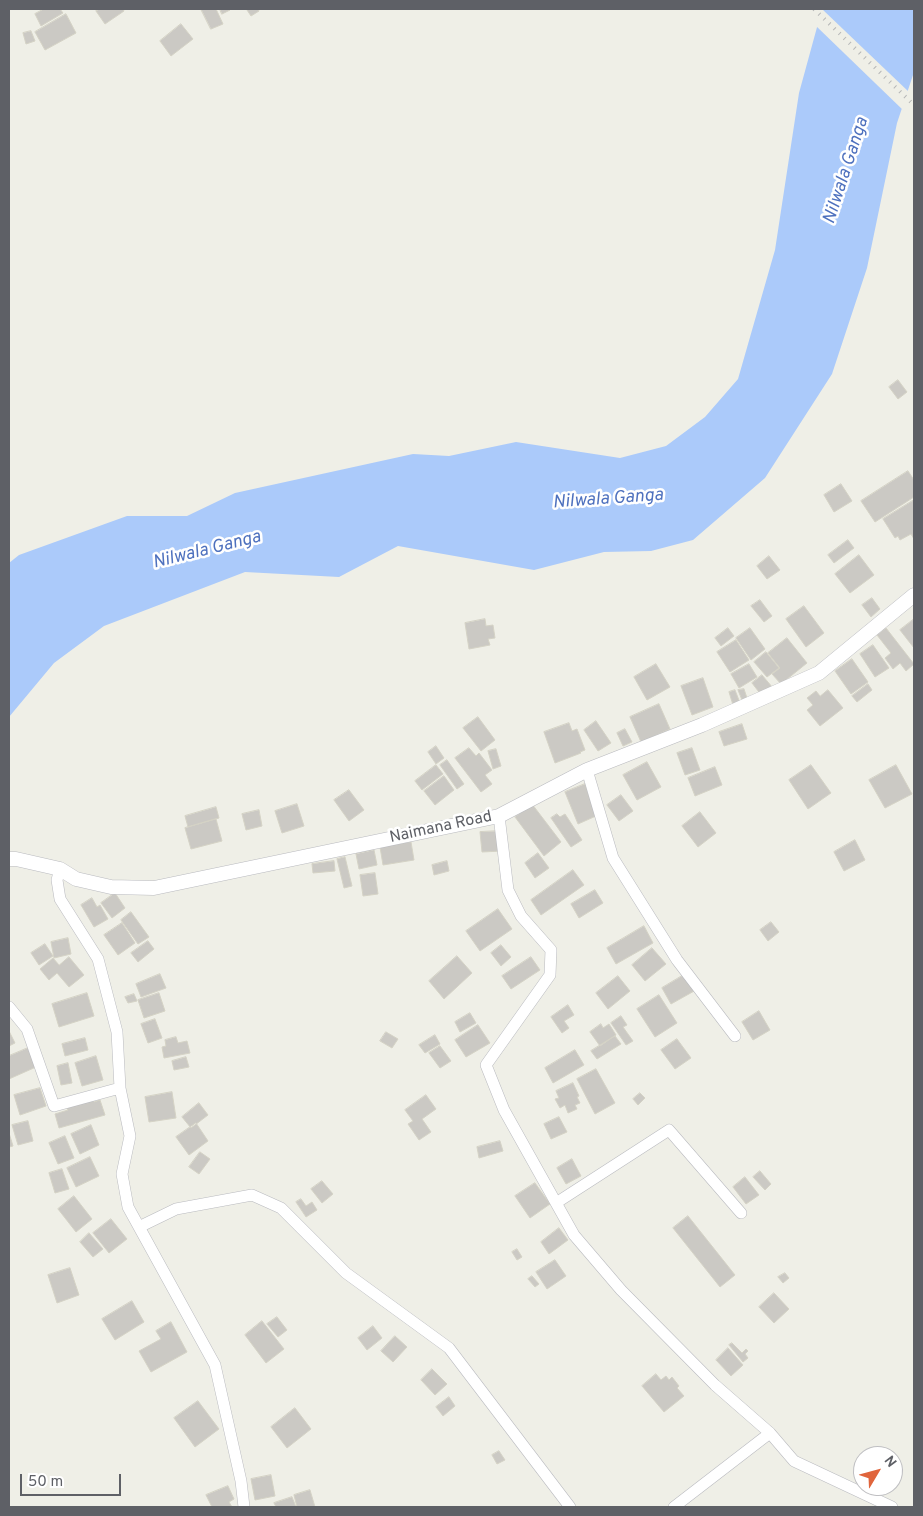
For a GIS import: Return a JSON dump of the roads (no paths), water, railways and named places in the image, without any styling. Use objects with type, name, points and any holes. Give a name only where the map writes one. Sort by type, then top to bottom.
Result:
[{"type":"street","name":"Naimana Road","points":[[9,859],[60,869],[76,879],[111,887],[154,888],[499,816],[587,770],[702,725],[819,672],[914,595]]},
{"type":"street","points":[[587,770],[613,858],[677,960],[734,1036]]},
{"type":"street","points":[[499,816],[508,890],[521,916],[551,950],[551,958],[550,975],[486,1065],[504,1110],[574,1235],[620,1290],[715,1384],[770,1432],[794,1461],[892,1507]]},
{"type":"street","points":[[60,869],[57,880],[60,899],[98,958],[117,1032],[120,1088],[130,1136],[122,1174],[128,1207],[215,1364],[241,1481],[244,1507]]},
{"type":"street","points":[[9,1008],[27,1029],[54,1106],[120,1088]]},
{"type":"street","points":[[556,1203],[669,1130],[741,1213]]},
{"type":"street","points":[[140,1227],[176,1209],[252,1196],[281,1208],[346,1273],[449,1348],[570,1507]]},
{"type":"street","points":[[674,1507],[770,1432]]},
{"type":"water","name":"Nilwala Ganga","points":[[822,9],[914,9],[914,72],[897,123],[867,268],[832,374],[765,478],[693,540],[651,551],[604,552],[534,570],[398,546],[339,577],[245,572],[104,626],[54,663],[9,717],[9,563],[19,555],[127,516],[187,516],[235,493],[413,454],[449,456],[516,442],[620,458],[666,446],[705,417],[738,379],[775,250],[799,93]]},
{"type":"railway","points":[[814,9],[914,105]]}]
